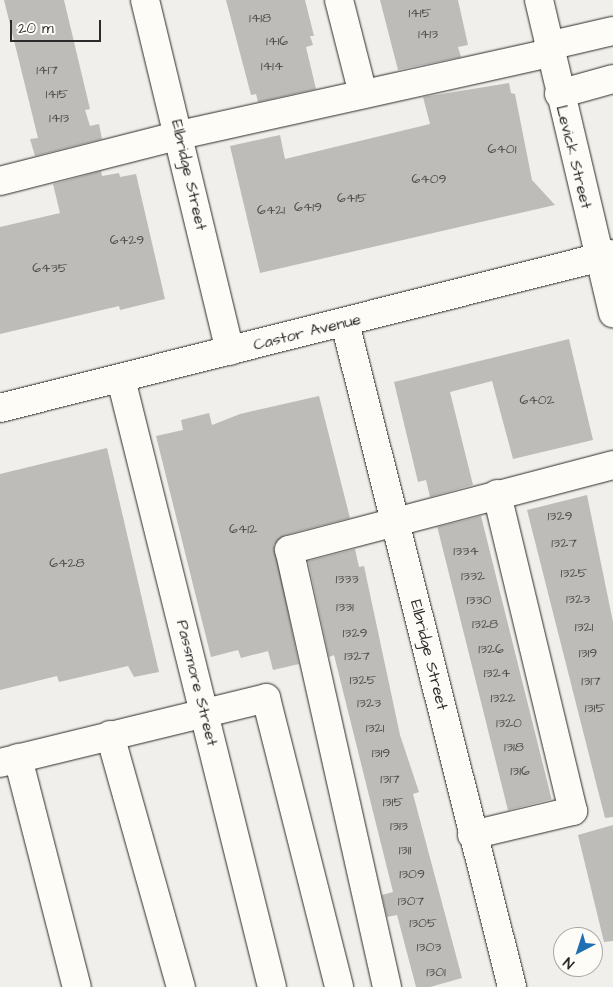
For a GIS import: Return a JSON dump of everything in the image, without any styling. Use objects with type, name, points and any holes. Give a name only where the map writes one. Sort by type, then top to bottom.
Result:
[{"type":"street","name":"Elbridge Street","points":[[145,0],[180,135],[230,350]]},
{"type":"street","points":[[340,0],[363,94]]},
{"type":"street","name":"Levick Street","points":[[539,0],[548,50],[559,94],[606,256],[613,313]]},
{"type":"street","points":[[0,182],[180,135],[548,50],[613,31]]},
{"type":"street","points":[[559,94],[613,79]]},
{"type":"street","name":"Castor Avenue","points":[[0,408],[606,256]]},
{"type":"street","name":"Elbridge Street","points":[[345,323],[396,520],[472,835],[512,987]]},
{"type":"street","name":"Passmore Street","points":[[121,379],[272,987]]},
{"type":"street","points":[[387,987],[289,550],[396,520],[613,465]]},
{"type":"street","points":[[472,835],[573,811],[497,494]]},
{"type":"street","points":[[77,987],[9,760],[266,698],[339,987]]},
{"type":"street","points":[[110,735],[181,987]]},
{"type":"building","points":[[4,0],[64,0],[90,109],[85,110],[90,126],[99,124],[102,139],[35,156],[30,139],[38,138]]},
{"type":"building","points":[[226,0],[305,0],[314,36],[310,36],[313,45],[306,47],[316,89],[258,102],[256,94],[251,95]]},
{"type":"building","points":[[380,0],[458,0],[468,45],[458,47],[461,57],[398,70]]},
{"type":"building","points":[[509,83],[511,93],[515,94],[532,180],[555,205],[260,273],[230,146],[280,135],[285,159],[430,124],[423,97]]},
{"type":"building","points":[[101,171],[102,176],[119,173],[120,177],[136,174],[165,299],[120,310],[119,306],[0,334],[0,227],[60,213],[53,184]]},
{"type":"building","points":[[569,339],[593,440],[513,459],[492,381],[450,392],[473,485],[430,497],[426,480],[418,482],[394,382]]},
{"type":"building","points":[[319,396],[350,518],[285,535],[274,545],[299,664],[273,670],[268,651],[241,658],[238,650],[211,657],[156,436],[183,430],[181,420],[209,413],[212,425],[240,414]]},
{"type":"building","points":[[107,448],[159,672],[134,677],[128,666],[59,682],[57,676],[0,690],[0,474]]},
{"type":"building","points":[[587,495],[613,622],[613,817],[605,818],[527,510]]},
{"type":"building","points":[[481,516],[552,799],[508,810],[437,527]]},
{"type":"building","points":[[355,549],[359,567],[364,566],[400,735],[419,792],[413,794],[462,978],[430,987],[416,987],[397,915],[387,917],[382,895],[393,892],[334,655],[329,657],[308,561]]},
{"type":"building","points":[[613,825],[613,941],[604,942],[603,927],[600,927],[578,835]]}]
